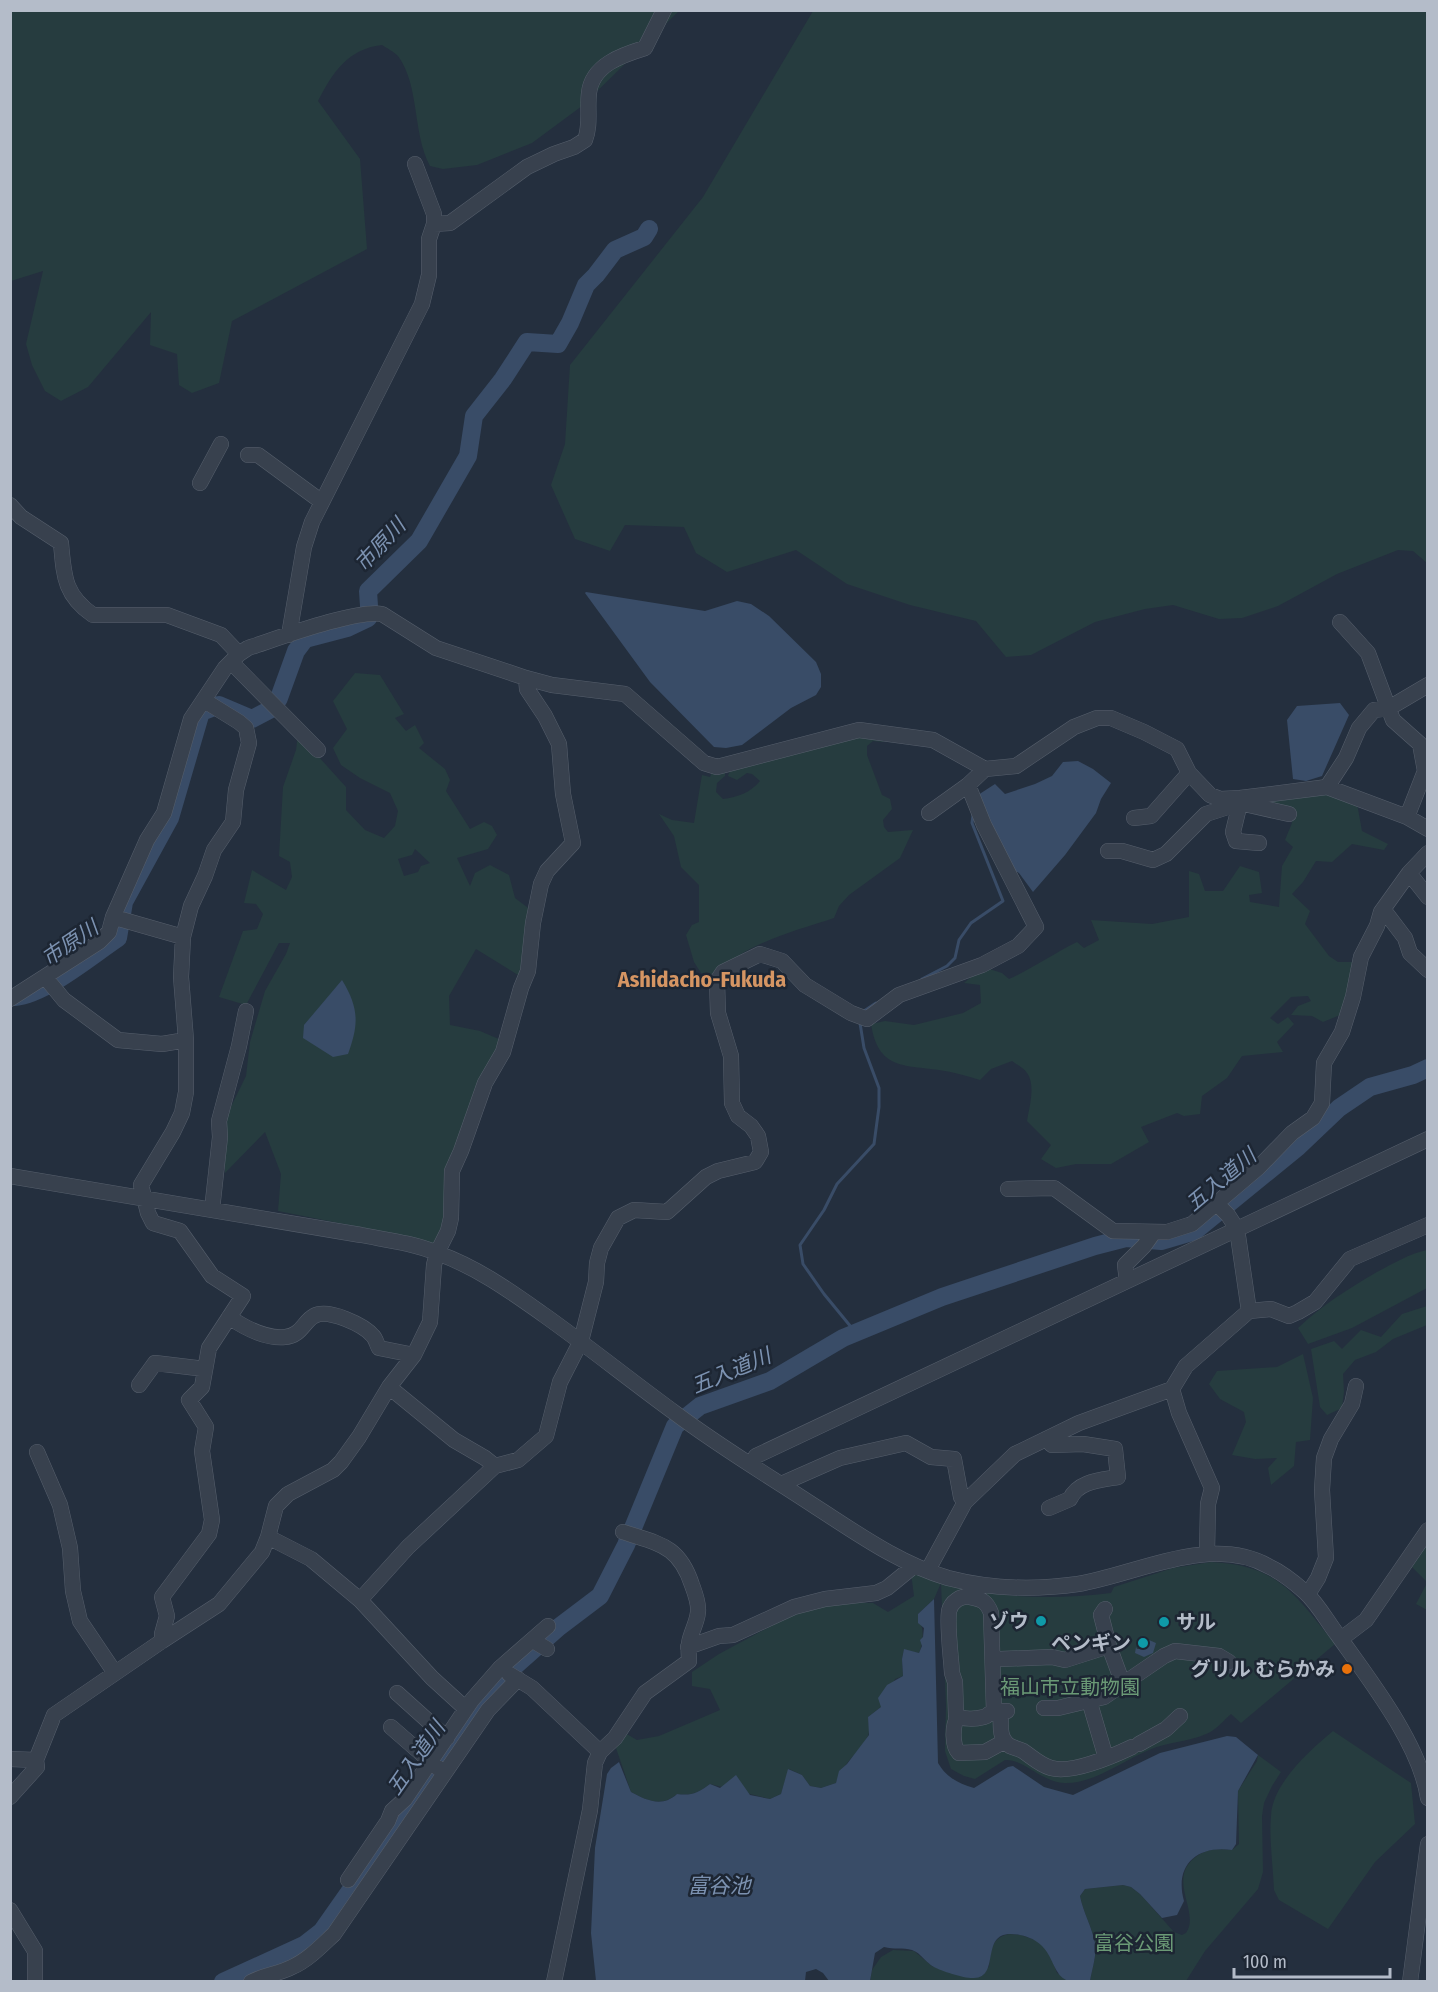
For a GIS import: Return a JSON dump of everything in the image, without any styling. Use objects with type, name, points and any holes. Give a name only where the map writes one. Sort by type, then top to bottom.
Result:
[{"type":"street","points":[[434,224],[450,223],[527,166],[574,147],[585,140],[589,90],[598,71],[622,55],[645,48],[664,10]]},
{"type":"street","points":[[289,635],[304,547],[312,522],[422,304],[429,274],[429,239],[434,224],[434,214],[415,164]]},
{"type":"street","points":[[200,483],[221,444]]},
{"type":"street","points":[[248,455],[258,455],[322,502]]},
{"type":"street","points":[[10,505],[21,517],[61,543],[64,576],[72,596],[93,615],[167,615],[221,635],[235,658],[318,750]]},
{"type":"street","points":[[10,999],[99,942],[109,932],[113,917],[147,840],[164,813],[191,718],[225,668],[248,648],[373,612],[382,614],[436,648],[526,678],[625,694],[704,762],[717,767],[859,730],[933,740],[985,769],[1016,766],[1074,728],[1097,718],[1111,718],[1177,749],[1189,773],[1210,795],[1289,814]]},
{"type":"street","points":[[1340,622],[1368,652],[1394,720],[1420,744],[1425,771],[1409,812]]},
{"type":"street","points":[[10,1797],[37,1767],[36,1760],[54,1715],[219,1604],[262,1552],[276,1506],[288,1494],[333,1470],[340,1462],[359,1437],[389,1387],[414,1355],[430,1322],[437,1252],[448,1231],[451,1218],[452,1171],[485,1083],[503,1052],[528,971],[532,923],[541,884],[547,871],[573,843],[562,794],[559,744],[545,716],[527,689],[526,678]]},
{"type":"street","points":[[1327,787],[1346,758],[1359,728],[1374,710],[1389,708],[1428,685]]},
{"type":"street","points":[[162,1641],[167,1616],[162,1597],[209,1534],[212,1520],[202,1451],[206,1427],[189,1400],[202,1387],[209,1348],[243,1296],[212,1276],[180,1231],[153,1223],[143,1198],[141,1185],[182,1113],[186,1092],[186,1040],[181,977],[183,938],[191,906],[214,850],[233,822],[236,790],[249,743],[246,728],[205,700]]},
{"type":"street","points":[[929,813],[969,785],[985,769]]},
{"type":"street","points":[[1134,818],[1150,816],[1189,773]]},
{"type":"street","points":[[360,1600],[408,1546],[495,1466],[518,1460],[546,1436],[560,1382],[581,1341],[596,1282],[601,1248],[618,1218],[634,1210],[667,1212],[706,1177],[718,1171],[755,1162],[761,1152],[758,1136],[752,1126],[738,1116],[732,1103],[730,1056],[718,1013],[717,981],[723,972],[760,954],[782,961],[805,986],[851,1013],[867,1019],[899,995],[982,964],[1018,946],[1036,927],[984,825],[969,785]]},
{"type":"street","points":[[1108,851],[1122,851],[1153,860],[1166,854],[1206,814],[1240,801],[1327,787],[1409,812],[1428,829]]},
{"type":"street","points":[[1240,801],[1233,832],[1236,841],[1259,843]]},
{"type":"street","points":[[1409,812],[1428,802]]},
{"type":"street","points":[[1126,1281],[1125,1265],[1144,1246],[1222,1209],[1292,1133],[1313,1118],[1322,1103],[1324,1063],[1342,1032],[1353,997],[1361,957],[1383,909],[1409,873],[1428,853]]},
{"type":"street","points":[[1409,873],[1428,897]]},
{"type":"street","points":[[1383,909],[1405,938],[1410,953],[1428,970]]},
{"type":"street","points":[[113,917],[183,938]]},
{"type":"street","points":[[45,977],[64,1000],[118,1040],[162,1044],[186,1040]]},
{"type":"street","points":[[212,1210],[220,1137],[219,1121],[246,1011]]},
{"type":"street","points":[[751,1465],[756,1456],[1427,1140]]},
{"type":"street","points":[[10,1176],[404,1243],[437,1252],[494,1279],[581,1341],[675,1413],[868,1540],[921,1568],[948,1578],[988,1586],[1027,1588],[1092,1581],[1161,1562],[1208,1553],[1234,1555],[1266,1564],[1308,1594],[1410,1743],[1427,1788]]},
{"type":"street","points":[[1008,1189],[1054,1188],[1113,1231],[1163,1237]]},
{"type":"street","points":[[1222,1209],[1237,1229],[1249,1311]]},
{"type":"street","points":[[688,1647],[719,1636],[733,1635],[794,1607],[825,1599],[876,1593],[887,1588],[921,1568],[965,1502],[1015,1454],[1079,1423],[1172,1389],[1186,1366],[1249,1311],[1271,1309],[1289,1316],[1298,1312],[1315,1302],[1350,1259],[1428,1225]]},
{"type":"street","points":[[229,1317],[248,1329],[270,1336],[287,1337],[302,1330],[312,1317],[321,1313],[333,1314],[373,1335],[379,1348],[414,1355]]},
{"type":"street","points":[[139,1385],[155,1363],[205,1369]]},
{"type":"street","points":[[1308,1594],[1326,1558],[1322,1490],[1324,1458],[1331,1439],[1352,1404],[1356,1386]]},
{"type":"street","points":[[389,1387],[454,1440],[495,1466]]},
{"type":"street","points":[[1172,1389],[1179,1413],[1212,1488],[1208,1504],[1208,1553]]},
{"type":"street","points":[[1046,1438],[1052,1445],[1083,1444],[1115,1449],[1118,1477],[1090,1482],[1074,1491],[1070,1499],[1049,1508]]},
{"type":"street","points":[[781,1484],[840,1458],[906,1443],[931,1456],[954,1459],[961,1497],[965,1502]]},
{"type":"street","points":[[37,1452],[62,1516],[70,1548],[73,1591],[80,1622],[115,1673]]},
{"type":"street","points":[[1341,1640],[1366,1620],[1428,1530]]},
{"type":"street","points":[[554,1982],[590,1810],[595,1763],[600,1752],[615,1738],[645,1693],[689,1661],[689,1641],[696,1625],[698,1609],[688,1572],[677,1556],[665,1545],[630,1534]]},
{"type":"street","points":[[268,1537],[311,1559],[360,1600],[432,1678],[469,1705],[488,1710]]},
{"type":"street","points":[[966,1596],[978,1598],[987,1603],[991,1613],[1001,1711],[987,1717],[961,1719],[956,1715],[949,1609],[955,1600],[966,1596]]},
{"type":"street","points":[[1105,1609],[1101,1615],[1123,1684]]},
{"type":"street","points":[[348,1881],[388,1821],[392,1811],[405,1798],[431,1763],[469,1705],[500,1668],[548,1626]]},
{"type":"street","points":[[532,1640],[547,1649]]},
{"type":"street","points":[[1109,1646],[1065,1660],[1052,1657],[999,1655],[1001,1735],[1007,1744],[1021,1750],[1042,1765],[1061,1769],[1106,1758],[1166,1729],[1180,1716]]},
{"type":"street","points":[[1044,1708],[1058,1708],[1104,1697],[1175,1651],[1219,1656],[1229,1662]]},
{"type":"street","points":[[500,1668],[532,1688],[600,1752]]},
{"type":"street","points":[[251,1982],[265,1974],[290,1975],[334,1935],[488,1710],[518,1679]]},
{"type":"street","points":[[397,1692],[447,1738]]},
{"type":"street","points":[[1089,1700],[1106,1758]]},
{"type":"street","points":[[958,1717],[954,1722],[955,1749],[959,1754],[985,1752],[1005,1740]]},
{"type":"street","points":[[391,1727],[445,1773]]},
{"type":"street","points":[[10,1759],[36,1760]]},
{"type":"street","points":[[1410,1982],[1428,1844]]},
{"type":"street","points":[[10,1910],[35,1951],[35,1982]]},
{"type":"green space","points":[[10,11],[679,11],[582,106],[532,143],[477,165],[443,169],[430,166],[420,139],[410,81],[398,56],[382,45],[360,51],[336,72],[318,101],[360,159],[367,249],[232,321],[219,383],[192,393],[179,385],[177,354],[150,345],[151,312],[88,387],[61,401],[45,391],[32,365],[26,344],[43,271],[11,281]]},
{"type":"green space","points":[[813,11],[1427,11],[1427,563],[1413,551],[1398,550],[1337,574],[1278,606],[1242,618],[1219,619],[1173,605],[1145,609],[1095,622],[1031,655],[1006,657],[976,621],[910,605],[847,584],[796,550],[727,572],[696,553],[684,527],[625,525],[610,551],[575,539],[551,485],[565,444],[570,365],[703,197]]},
{"type":"green space","points":[[355,673],[380,675],[404,714],[395,718],[406,731],[415,725],[424,743],[419,748],[445,769],[450,780],[446,791],[470,829],[484,822],[492,826],[497,835],[488,849],[457,858],[470,886],[475,873],[490,865],[509,875],[515,898],[531,910],[524,936],[522,975],[518,975],[476,949],[449,996],[450,1025],[480,1031],[501,1040],[483,1076],[445,1227],[432,1245],[369,1229],[278,1211],[281,1174],[265,1132],[225,1173],[223,1123],[246,1076],[250,1042],[265,991],[290,943],[279,943],[246,1005],[219,997],[243,931],[257,929],[263,914],[256,904],[244,903],[252,870],[286,890],[292,877],[290,862],[279,856],[283,787],[296,750],[298,734],[346,787],[346,810],[365,830],[384,838],[395,826],[398,811],[390,793],[360,778],[341,765],[333,748],[347,729],[333,701]],"holes":[[[415,849],[430,863],[421,866],[418,872],[404,876],[398,859],[412,855]]]},
{"type":"green space","points":[[853,736],[884,736],[883,742],[873,741],[867,746],[867,755],[882,795],[890,799],[892,809],[883,820],[884,827],[888,832],[913,830],[900,858],[849,895],[839,906],[834,918],[754,947],[725,965],[713,977],[701,973],[694,962],[686,935],[692,925],[699,922],[699,885],[681,867],[674,836],[659,814],[672,820],[694,823],[702,775],[710,777],[713,770],[725,771],[725,776],[717,783],[716,792],[723,799],[734,797],[748,791],[760,781],[747,773],[737,780],[728,776],[730,770]]},
{"type":"green space","points":[[1321,793],[1356,798],[1362,831],[1388,844],[1384,850],[1352,844],[1332,862],[1316,861],[1303,882],[1292,894],[1310,911],[1305,924],[1329,956],[1338,962],[1358,962],[1345,1013],[1323,1022],[1312,1016],[1291,1015],[1298,1006],[1311,1001],[1308,996],[1291,997],[1270,1018],[1278,1024],[1288,1017],[1294,1024],[1277,1042],[1283,1052],[1242,1056],[1227,1078],[1202,1096],[1200,1114],[1184,1116],[1177,1113],[1141,1127],[1149,1142],[1111,1164],[1076,1164],[1056,1168],[1041,1159],[1051,1145],[1027,1121],[1031,1097],[1030,1078],[1012,1061],[991,1069],[980,1080],[894,1062],[886,1057],[874,1039],[871,1024],[885,1021],[914,1025],[963,1013],[981,1003],[980,985],[964,983],[983,967],[1002,973],[1009,979],[1077,942],[1084,948],[1099,940],[1091,920],[1152,924],[1189,917],[1189,871],[1199,874],[1205,891],[1223,891],[1240,866],[1259,872],[1262,893],[1249,895],[1250,902],[1279,907],[1282,866],[1293,847],[1285,840],[1292,823],[1293,811],[1255,802]]},
{"type":"green space","points":[[1427,1250],[1427,1288],[1352,1328],[1308,1344],[1298,1328],[1316,1312],[1377,1272],[1408,1256]]},
{"type":"green space","points":[[1427,1306],[1427,1325],[1393,1339],[1376,1352],[1355,1360],[1343,1374],[1342,1408],[1327,1415],[1320,1407],[1311,1349],[1334,1341],[1342,1349],[1361,1330],[1381,1337],[1402,1314]]},
{"type":"green space","points":[[1303,1354],[1313,1398],[1310,1440],[1296,1442],[1294,1466],[1271,1485],[1268,1468],[1277,1458],[1255,1459],[1232,1455],[1246,1422],[1244,1412],[1220,1399],[1209,1384],[1217,1371],[1277,1367]]},
{"type":"green space","points":[[1427,1545],[1427,1582],[1412,1567]]},
{"type":"green space","name":"福山市立動物園","points":[[1211,1562],[1234,1564],[1270,1576],[1296,1597],[1335,1644],[1241,1723],[1231,1714],[1209,1733],[1156,1747],[1086,1780],[1056,1782],[1012,1760],[1005,1760],[975,1779],[964,1776],[951,1769],[945,1751],[946,1705],[941,1583],[934,1599],[918,1614],[923,1633],[919,1653],[904,1650],[903,1676],[895,1679],[881,1707],[868,1717],[868,1736],[842,1770],[836,1783],[821,1788],[810,1786],[802,1775],[789,1769],[781,1794],[770,1799],[710,1784],[694,1793],[677,1794],[659,1802],[648,1800],[631,1792],[616,1748],[625,1733],[637,1740],[659,1736],[720,1710],[710,1689],[692,1686],[692,1672],[719,1654],[786,1618],[827,1602],[873,1603],[888,1612],[914,1596],[911,1573],[982,1592],[1014,1596],[1063,1597],[1111,1593],[1114,1587],[1173,1568]]},
{"type":"green space","points":[[1427,1583],[1427,1610],[1416,1604]]},
{"type":"green space","points":[[1333,1731],[1411,1783],[1415,1824],[1375,1862],[1328,1929],[1279,1900],[1274,1890],[1271,1816],[1273,1804],[1285,1780],[1304,1758]]},
{"type":"green space","name":"富谷公園","points":[[1258,1755],[1281,1772],[1264,1803],[1262,1816],[1263,1872],[1258,1889],[1205,1951],[1186,1981],[1090,1981],[1095,1948],[1094,1937],[1080,1896],[1085,1889],[1123,1885],[1131,1887],[1174,1932],[1182,1935],[1186,1933],[1190,1915],[1183,1884],[1184,1874],[1188,1865],[1201,1853],[1232,1850],[1239,1844],[1238,1791],[1257,1761]]},
{"type":"green space","name":"富谷公園","points":[[1009,1934],[1021,1935],[1038,1941],[1050,1953],[1057,1973],[1070,1981],[870,1982],[872,1970],[881,1957],[893,1950],[914,1951],[932,1966],[955,1974],[989,1967],[991,1950],[995,1942]]},
{"type":"water","points":[[586,592],[705,611],[737,601],[751,604],[769,616],[816,662],[821,674],[821,687],[816,695],[791,708],[742,745],[726,748],[714,747],[650,682]]},
{"type":"water","points":[[1340,703],[1349,715],[1322,776],[1306,781],[1293,779],[1287,720],[1297,706]]},
{"type":"water","points":[[1078,761],[1111,783],[1096,813],[1065,855],[1033,892],[1019,873],[1010,868],[978,795],[995,784],[1005,794],[1035,784],[1052,776],[1063,762]]},
{"type":"water","points":[[342,980],[352,999],[356,1016],[354,1034],[348,1054],[333,1057],[303,1038],[304,1025]]},
{"type":"water","name":"富谷池","points":[[934,1599],[938,1763],[945,1773],[958,1782],[974,1788],[1013,1766],[1044,1787],[1073,1795],[1160,1753],[1227,1736],[1236,1737],[1258,1755],[1238,1791],[1236,1844],[1232,1850],[1208,1851],[1191,1860],[1182,1877],[1184,1901],[1177,1915],[1162,1918],[1131,1887],[1123,1885],[1085,1889],[1080,1896],[1094,1937],[1095,1952],[1090,1981],[1083,1982],[1064,1979],[1047,1952],[1032,1939],[1007,1934],[998,1938],[994,1944],[987,1970],[974,1978],[937,1969],[912,1950],[884,1947],[875,1953],[870,1981],[829,1981],[823,1973],[816,1969],[806,1972],[805,1981],[596,1981],[591,1933],[595,1848],[607,1774],[611,1768],[619,1762],[631,1792],[642,1798],[660,1802],[677,1794],[694,1793],[710,1784],[720,1788],[736,1775],[750,1795],[770,1799],[781,1794],[788,1769],[802,1775],[810,1786],[821,1788],[836,1783],[839,1771],[869,1735],[868,1717],[881,1707],[878,1698],[887,1685],[903,1676],[904,1649],[919,1653],[924,1628],[918,1623],[918,1614]]},
{"type":"water","points":[[1149,1640],[1156,1643],[1153,1653],[1144,1657],[1135,1653],[1136,1647],[1147,1649]]},
{"type":"waterway","name":"市原川","points":[[15,997],[54,982],[118,938],[124,902],[170,818],[201,712],[219,705],[252,719],[273,708],[279,698],[296,651],[305,639],[347,628],[368,618],[368,591],[419,541],[468,456],[474,416],[503,379],[527,342],[558,344],[570,323],[586,285],[615,250],[644,237],[649,229]]},
{"type":"waterway","points":[[922,979],[947,966],[955,958],[959,940],[971,923],[1003,901],[972,823],[973,815]]},
{"type":"waterway","points":[[864,1011],[876,1003]]},
{"type":"waterway","points":[[856,1333],[803,1264],[800,1245],[824,1210],[837,1184],[874,1144],[879,1088],[864,1048],[860,1023]]},
{"type":"waterway","name":"五入道川","points":[[223,1982],[304,1945],[322,1931],[496,1683],[559,1627],[600,1596],[626,1545],[675,1426],[700,1406],[770,1381],[843,1338],[942,1297],[1095,1246],[1126,1238],[1161,1241],[1195,1231],[1298,1147],[1339,1108],[1370,1087],[1413,1075],[1428,1068]]},
{"type":"tunnel","points":[[1229,1662],[1244,1679]]},
{"type":"place","name":"ゾウ","points":[[1041,1621]]},
{"type":"place","name":"サル","points":[[1164,1622]]},
{"type":"place","name":"ペンギン","points":[[1143,1643]]},
{"type":"place","name":"グリル むらかみ","points":[[1347,1669]]},
{"type":"district","name":"Ashidacho-Fukuda","points":[[702,979]]}]
